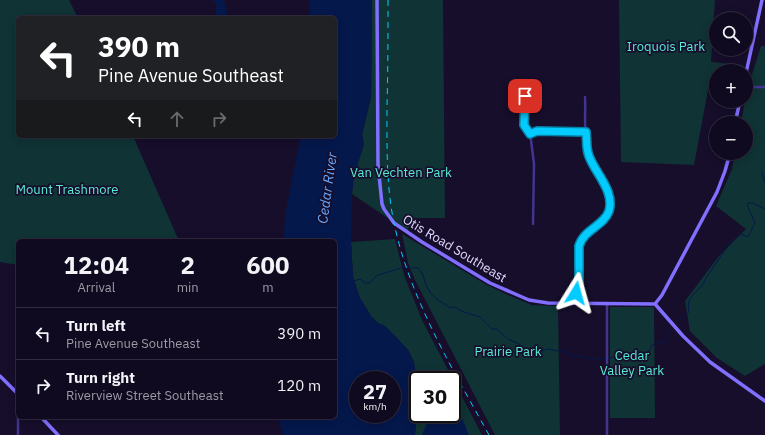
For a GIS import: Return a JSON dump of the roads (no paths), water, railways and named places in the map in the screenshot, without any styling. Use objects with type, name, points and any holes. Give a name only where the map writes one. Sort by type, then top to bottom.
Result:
[{"type":"street","name":"Otis Road Southeast","points":[[377,0],[378,165],[380,191],[384,209],[394,223],[422,242],[490,283],[530,300],[548,303],[654,304]]},
{"type":"street","points":[[748,64],[762,0]]},
{"type":"street","points":[[753,87],[765,87]]},
{"type":"street","points":[[525,96],[524,125],[530,134],[534,164],[533,224]]},
{"type":"street","points":[[571,303],[579,284],[579,246],[581,240],[583,236],[603,219],[609,211],[607,190],[588,151],[585,97]]},
{"type":"street","points":[[530,134],[537,131],[586,132]]},
{"type":"street","points":[[728,160],[717,192],[662,295],[654,304],[683,336],[710,362],[765,401]]},
{"type":"street","points":[[607,304],[607,435]]},
{"type":"street","points":[[0,376],[16,392]]},
{"type":"street","points":[[18,419],[18,435]]},
{"type":"street","points":[[43,419],[58,435]]},
{"type":"water","points":[[212,0],[224,0],[228,16],[216,16],[215,10],[217,5]]},
{"type":"water","name":"Cedar River","points":[[309,0],[372,0],[371,97],[362,135],[364,144],[354,175],[352,193],[351,242],[353,277],[360,298],[371,316],[378,323],[385,326],[397,338],[408,350],[414,362],[415,371],[409,371],[409,423],[416,423],[415,435],[283,435],[279,419],[337,419],[337,239],[284,239],[285,216],[301,138],[337,138],[337,16],[310,16]]},
{"type":"water","points":[[461,416],[469,435],[422,435],[428,423],[461,423]]},
{"type":"waterway","points":[[762,172],[765,183]]},
{"type":"waterway","points":[[680,320],[689,312],[688,306],[691,297],[704,283],[729,244],[740,234],[747,237],[749,235],[755,223],[747,205],[748,203],[753,203],[765,209]]},
{"type":"waterway","points":[[354,281],[360,279],[365,283],[369,283],[378,275],[408,266],[418,268],[423,275],[429,291],[437,299],[450,308],[455,307],[461,311],[480,317],[492,329],[497,329],[508,339],[519,344],[521,348],[539,352],[548,349],[600,360],[614,357],[624,357],[630,360],[643,357]]},
{"type":"waterway","points":[[647,355],[652,345],[663,342],[671,331]]},
{"type":"railway","points":[[388,0],[388,165],[391,209],[394,223],[410,279],[421,306],[447,359],[489,435]]},
{"type":"park label","name":"Iroquois Park","points":[[666,46]]},
{"type":"park label","name":"Van Vechten Park","points":[[401,172]]},
{"type":"park label","name":"Mount Trashmore","points":[[67,189]]},
{"type":"park label","name":"Prairie Park","points":[[508,351]]},
{"type":"park label","name":"Cedar Valley Park","points":[[632,362]]}]
